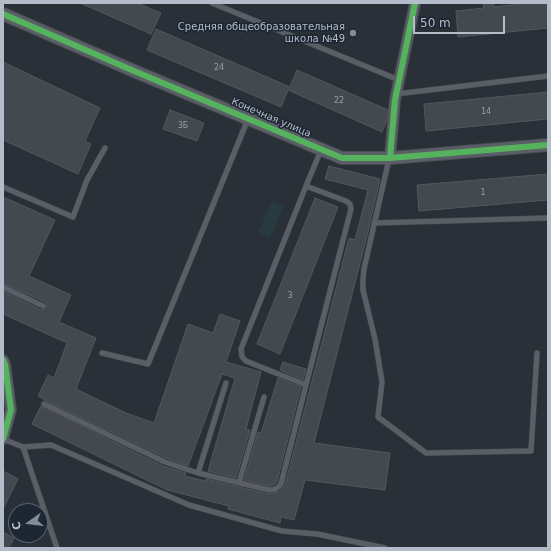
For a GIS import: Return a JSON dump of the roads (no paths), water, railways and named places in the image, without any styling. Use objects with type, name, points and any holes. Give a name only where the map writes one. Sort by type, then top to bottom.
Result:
[{"type":"street","points":[[390,158],[396,94],[414,4]]},
{"type":"street","name":"Конечная улица","points":[[3,14],[134,72],[342,158],[390,158],[548,145]]},
{"type":"street","points":[[3,360],[5,364],[11,410],[3,439]]},
{"type":"lane","points":[[212,3],[399,80]]},
{"type":"lane","points":[[396,94],[548,76]]},
{"type":"lane","points":[[102,353],[148,364],[248,119]]},
{"type":"lane","points":[[3,188],[73,218],[87,180],[105,148]]},
{"type":"lane","points":[[306,386],[246,361],[242,357],[241,349],[321,149]]},
{"type":"lane","points":[[390,158],[374,223],[363,280],[363,290],[375,339],[382,382],[378,417],[426,453],[530,451],[537,354]]},
{"type":"lane","points":[[44,404],[165,462],[198,473],[239,483],[270,490],[276,489],[281,484],[351,209],[350,204],[346,200],[306,186]]},
{"type":"lane","points":[[374,223],[548,218]]},
{"type":"lane","points":[[3,287],[43,306]]},
{"type":"lane","points":[[198,473],[226,382]]},
{"type":"lane","points":[[239,483],[264,397]]},
{"type":"lane","points":[[3,439],[23,447],[51,445],[189,505],[282,531],[317,534],[385,548]]},
{"type":"lane","points":[[23,447],[56,548]]},
{"type":"place","name":"Средняя общеобразовательная школа №49","points":[[353,33]]}]
